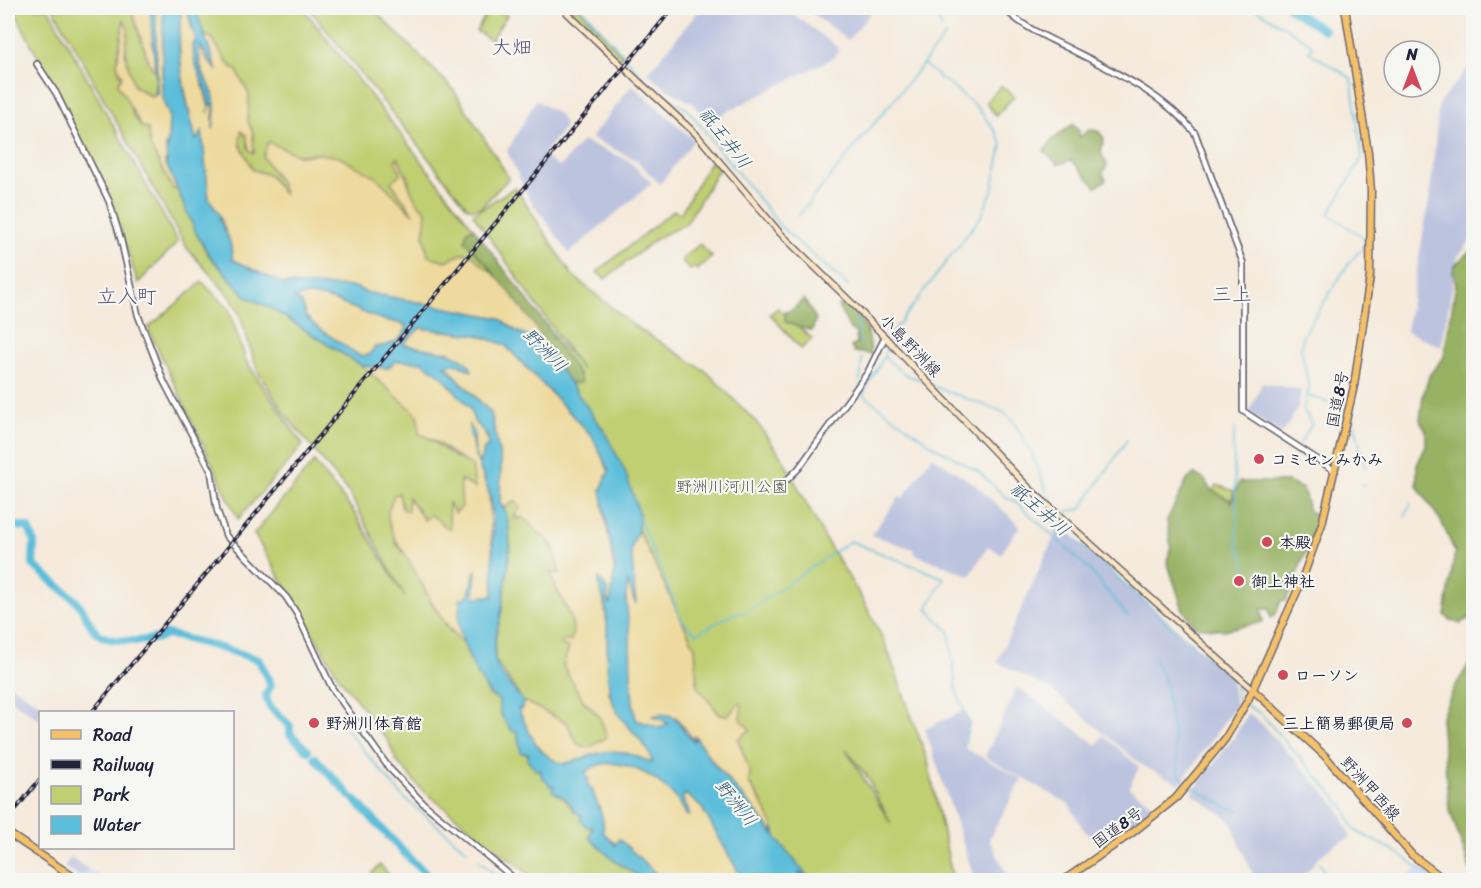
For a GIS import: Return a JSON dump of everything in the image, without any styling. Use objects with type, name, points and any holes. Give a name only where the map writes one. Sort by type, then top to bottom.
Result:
[{"type":"main road","name":"小島野洲線","points":[[562,8],[696,134],[780,232],[1063,521],[1252,689]]},
{"type":"main road","name":"国道8号","points":[[1064,880],[1157,814],[1188,787],[1225,739],[1252,689],[1311,558],[1335,472],[1364,331],[1372,234],[1368,152],[1345,8]]},
{"type":"main road","name":"野洲甲西線","points":[[1252,689],[1325,756],[1412,855],[1445,880]]},
{"type":"main road","points":[[8,833],[78,880]]},
{"type":"street","points":[[1004,8],[1039,34],[1110,69],[1142,88],[1185,121],[1195,133],[1243,263],[1243,411],[1335,472]]},
{"type":"street","points":[[38,64],[56,93],[109,201],[121,240],[138,315],[181,419],[211,471],[217,510],[226,536],[286,597],[297,614],[332,688],[389,768],[424,804],[516,880]]},
{"type":"street","points":[[788,478],[799,468],[868,372],[885,337]]},
{"type":"shaded area","points":[[701,8],[785,8],[840,49],[833,58],[707,122],[693,103],[668,90],[648,73]]},
{"type":"shaded area","points":[[805,8],[875,8],[848,40]]},
{"type":"shaded area","points":[[1473,62],[1473,238],[1458,256],[1441,347],[1406,331],[1430,195],[1439,103]]},
{"type":"shaded area","points":[[632,85],[694,140],[660,184],[636,160],[591,138]]},
{"type":"shaded area","points":[[536,100],[560,115],[565,127],[544,153],[551,162],[560,167],[582,141],[628,160],[652,183],[569,253],[529,198],[507,151]]},
{"type":"shaded area","points":[[1262,383],[1301,390],[1298,408],[1282,434],[1249,413]]},
{"type":"shaded area","points":[[932,456],[974,484],[1020,526],[1001,554],[988,546],[970,576],[915,554],[913,549],[871,535],[900,496],[903,498]]},
{"type":"shaded area","points":[[1059,526],[1230,677],[1236,705],[1180,784],[1143,766],[1053,691],[997,662]]},
{"type":"shaded area","points":[[8,683],[50,711],[39,711],[39,719],[8,698]]},
{"type":"shaded area","points":[[1017,687],[1097,745],[1103,735],[1139,767],[1129,788],[1156,806],[1151,814],[1107,845],[1085,832],[1069,804],[985,757]]},
{"type":"shaded area","points":[[965,710],[970,724],[963,742],[966,749],[1022,779],[989,839],[1010,880],[975,880],[925,729]]},
{"type":"shaded area","points":[[1248,713],[1258,720],[1338,807],[1351,838],[1334,845],[1318,858],[1301,880],[1255,880],[1230,820],[1194,795],[1193,791],[1235,736]]},
{"type":"shaded area","points":[[71,857],[88,869],[82,878],[64,867]]},
{"type":"shaded area","points":[[1420,868],[1436,880],[1400,880]]},
{"type":"shaded area","points":[[88,869],[106,880],[85,880],[82,878]]},
{"type":"green space","points":[[13,8],[48,8],[178,242],[138,283],[111,202]]},
{"type":"green space","points":[[53,8],[131,8],[149,63],[156,73],[155,91],[152,97],[131,81],[127,65],[124,19],[117,64],[133,115],[141,126],[149,129],[173,188],[177,189],[196,233],[209,256],[247,297],[272,309],[362,366],[419,415],[426,436],[456,458],[472,464],[476,489],[461,480],[462,507],[455,513],[449,504],[450,530],[425,520],[409,498],[408,512],[402,509],[399,494],[395,542],[410,560],[431,602],[449,630],[463,642],[489,695],[499,700],[517,730],[521,752],[529,754],[550,786],[552,784],[576,813],[581,814],[581,821],[587,827],[593,827],[589,837],[614,860],[644,880],[536,880],[421,789],[396,760],[389,742],[339,677],[254,534],[314,462],[354,512],[405,597],[349,493],[284,413],[257,370],[239,312],[231,298],[187,248]]},
{"type":"green space","points":[[195,8],[303,8],[474,229],[467,230],[492,272],[480,265],[474,256],[464,253],[446,261],[428,256],[424,238],[426,211],[412,195],[408,175],[402,173],[417,217],[400,203],[320,154],[263,157],[281,183],[285,197],[269,175],[253,170],[240,144],[240,131],[246,135],[249,150],[253,134],[248,121],[248,95],[237,71],[227,63],[212,38],[204,35]]},
{"type":"green space","points":[[309,8],[372,8],[453,89],[509,178],[481,207],[473,209],[467,207]]},
{"type":"green space","points":[[490,8],[507,15],[491,40],[476,31]]},
{"type":"green space","points":[[579,8],[623,57],[617,60],[569,10]]},
{"type":"green space","points":[[1001,86],[1014,96],[996,116],[986,102]]},
{"type":"green space","points":[[1073,124],[1078,129],[1080,137],[1089,130],[1098,131],[1104,138],[1101,153],[1107,165],[1103,173],[1106,180],[1096,187],[1071,160],[1058,165],[1044,151],[1052,140]]},
{"type":"green space","points":[[710,162],[720,167],[686,224],[657,238],[605,279],[597,272],[674,210],[680,214]]},
{"type":"green space","name":"野洲川河川公園","points":[[515,187],[572,275],[634,326],[706,371],[757,423],[783,459],[885,643],[928,762],[953,880],[804,880],[799,876],[798,873],[806,875],[777,839],[761,800],[749,783],[750,772],[738,739],[740,704],[728,715],[720,715],[697,686],[695,648],[638,530],[639,513],[603,429],[568,383],[581,383],[579,375],[551,337],[553,334],[582,370],[473,214]],"holes":[[[846,749],[868,778],[891,824]]]},
{"type":"green space","points":[[474,229],[553,334],[552,337],[579,375],[581,383],[568,383],[539,333],[490,268],[465,241],[467,230]]},
{"type":"green space","points":[[700,244],[712,257],[697,270],[694,267],[690,270],[682,261],[683,258]]},
{"type":"green space","points":[[1473,248],[1474,615],[1460,624],[1445,615],[1455,552],[1441,521],[1417,486],[1417,465],[1426,446],[1426,431],[1420,420],[1423,395],[1430,374],[1444,357],[1456,284],[1453,272],[1455,265]]},
{"type":"green space","points":[[202,282],[229,309],[246,361],[303,445],[238,519],[148,328]]},
{"type":"green space","points":[[804,299],[816,319],[812,331],[785,322],[785,312],[792,310]]},
{"type":"green space","points":[[844,305],[857,314],[865,325],[871,354],[854,352],[851,347],[857,343],[856,333],[850,329],[838,306]]},
{"type":"green space","points":[[778,308],[812,339],[801,349],[770,314]]},
{"type":"green space","points":[[1194,474],[1204,479],[1210,489],[1232,502],[1239,482],[1288,482],[1303,489],[1309,511],[1319,518],[1286,601],[1281,601],[1275,616],[1271,618],[1269,609],[1261,609],[1263,622],[1224,630],[1196,627],[1183,610],[1167,561],[1171,547],[1167,520],[1187,480]]},
{"type":"green space","points":[[1217,485],[1234,491],[1231,500],[1212,491]]},
{"type":"green space","points":[[515,501],[521,508],[515,515],[517,519],[523,517],[549,542],[558,565],[560,576],[551,572],[553,581],[570,615],[573,632],[571,642],[562,641],[569,647],[583,700],[600,717],[607,737],[589,749],[577,744],[567,723],[523,701],[495,660],[496,633],[509,558],[510,541],[504,508]]},
{"type":"green space","points":[[1473,658],[1474,877],[1449,808],[1441,719],[1454,688]]},
{"type":"green space","points":[[380,865],[394,880],[378,880],[372,873]]},
{"type":"sand","points":[[131,8],[150,8],[156,73],[149,63]]},
{"type":"sand","points":[[155,8],[163,8],[162,98],[169,115],[167,163],[165,162],[177,189],[173,189],[150,146],[148,129],[141,126],[118,84],[122,76],[117,64],[124,19],[128,30],[125,54],[134,86],[152,97],[157,93]]},
{"type":"sand","points":[[182,8],[187,8],[196,39],[192,46],[209,108],[211,103],[214,106],[200,64],[200,44],[204,56],[216,69],[204,35],[212,38],[227,63],[237,71],[249,95],[248,121],[253,134],[254,153],[249,150],[246,135],[241,131],[240,144],[253,170],[269,175],[284,195],[281,183],[263,157],[268,142],[301,156],[320,154],[339,157],[376,177],[414,215],[391,182],[401,173],[395,160],[398,158],[412,193],[426,211],[424,238],[428,256],[446,261],[464,253],[474,256],[498,279],[518,303],[550,349],[560,369],[539,340],[518,332],[499,318],[365,292],[355,287],[283,284],[233,260],[230,242],[219,214],[209,199],[201,133],[196,140],[185,91],[179,41]]},
{"type":"sand","points":[[308,295],[328,299],[374,317],[407,326],[402,336],[395,342],[375,347],[369,355],[360,356],[318,328],[305,316],[302,303],[293,298]]},
{"type":"sand","points":[[420,328],[478,335],[505,345],[592,436],[609,472],[604,485],[603,500],[614,571],[614,589],[610,605],[600,579],[609,635],[609,693],[617,712],[650,752],[652,764],[628,754],[608,752],[564,764],[540,749],[529,733],[517,707],[522,709],[523,701],[567,723],[577,744],[589,748],[607,737],[600,717],[583,700],[563,666],[569,648],[561,644],[562,641],[571,641],[573,631],[570,614],[553,581],[551,572],[560,575],[553,546],[523,517],[514,519],[520,508],[516,501],[504,508],[500,503],[501,463],[491,413],[444,363],[456,364],[472,371],[449,351],[431,351],[403,344]]},
{"type":"sand","points":[[395,360],[422,362],[442,376],[470,408],[489,442],[481,462],[477,460],[489,493],[493,596],[474,597],[476,571],[474,572],[461,623],[463,642],[434,605],[393,534],[388,513],[394,495],[399,493],[402,509],[408,511],[408,497],[424,520],[431,515],[450,530],[448,502],[455,513],[462,507],[460,480],[475,488],[472,465],[432,439],[419,434],[418,415],[362,366],[388,368]]},
{"type":"sand","points":[[638,530],[695,648],[697,686],[720,715],[728,715],[740,703],[742,706],[740,718],[750,730],[738,739],[750,772],[749,784],[768,815],[773,834],[714,763],[696,737],[695,741],[676,717],[654,718],[662,718],[668,723],[660,728],[636,720],[629,689],[630,637],[625,596],[628,581],[634,601],[631,549]]},
{"type":"sand","points":[[609,762],[632,768],[655,779],[674,795],[686,815],[689,810],[682,798],[686,794],[702,808],[743,880],[663,880],[637,856],[616,845],[603,832],[586,778],[586,772],[592,767]]},
{"type":"water","points":[[150,8],[155,8],[156,14],[157,93],[152,97],[156,80]]},
{"type":"water","name":"野洲川","points":[[163,8],[182,8],[179,41],[188,108],[196,140],[202,131],[209,199],[219,214],[230,242],[233,260],[283,284],[355,287],[365,292],[499,318],[518,332],[539,340],[603,429],[625,471],[639,513],[638,530],[631,549],[636,604],[628,582],[626,596],[636,720],[660,728],[668,723],[653,716],[669,715],[678,721],[694,741],[695,736],[713,762],[773,834],[774,828],[777,839],[808,877],[799,873],[804,880],[743,880],[702,808],[686,794],[682,798],[690,816],[686,815],[680,803],[657,781],[643,772],[613,763],[598,765],[586,772],[586,778],[589,778],[588,786],[592,788],[602,815],[603,832],[615,845],[619,839],[663,880],[644,880],[613,860],[589,837],[593,827],[587,827],[581,821],[581,815],[576,813],[568,800],[552,791],[554,786],[550,786],[541,776],[541,770],[537,771],[527,760],[529,754],[521,753],[517,731],[513,732],[502,717],[499,700],[481,680],[462,638],[459,623],[460,601],[470,593],[476,569],[474,597],[493,596],[491,503],[477,459],[480,462],[484,449],[488,447],[488,436],[474,421],[470,408],[442,376],[422,362],[395,361],[388,368],[362,366],[272,309],[247,297],[209,255],[196,233],[165,161],[167,162],[169,115],[162,98]],"holes":[[[308,295],[328,299],[374,317],[407,326],[402,336],[395,342],[375,347],[369,355],[360,356],[318,328],[305,316],[302,303],[293,298]],[[420,328],[478,335],[505,345],[592,436],[609,471],[601,490],[615,568],[610,604],[607,600],[608,591],[599,578],[599,588],[607,617],[611,698],[620,716],[648,751],[652,763],[617,751],[599,753],[564,764],[540,749],[530,734],[518,708],[522,709],[523,701],[502,675],[495,658],[510,538],[505,513],[500,503],[501,463],[491,413],[444,365],[456,364],[472,371],[461,358],[453,354],[403,344]]]},
{"type":"water","points":[[187,8],[195,8],[217,71],[200,45],[199,65],[214,100],[215,110],[213,130],[214,106],[211,104],[208,113],[207,95],[194,58],[193,48],[196,38]]},
{"type":"water","points":[[469,425],[474,432],[475,453]]},
{"type":"waterway","name":"祇王井川","points":[[582,8],[653,89],[687,109],[781,227],[848,286]]},
{"type":"waterway","points":[[1254,8],[1310,43],[1312,47],[1309,52],[1351,78],[1362,158],[1329,214],[1363,237],[1366,244],[1349,263],[1303,335],[1301,348],[1309,388],[1303,409],[1312,424],[1300,444]]},
{"type":"waterway","points":[[1289,8],[1324,30]]},
{"type":"waterway","points":[[937,18],[942,28]]},
{"type":"waterway","name":"祇王井川","points":[[592,20],[598,27]]},
{"type":"waterway","points":[[889,337],[982,215],[992,191],[1002,145],[996,132],[976,106],[923,64],[945,36]]},
{"type":"waterway","points":[[798,216],[923,64]]},
{"type":"waterway","name":"祇王井川","points":[[856,316],[861,346]]},
{"type":"waterway","points":[[888,342],[884,357],[904,374],[925,382]]},
{"type":"waterway","points":[[863,393],[884,357]]},
{"type":"waterway","name":"祇王井川","points":[[860,381],[862,358]]},
{"type":"waterway","name":"祇王井川","points":[[860,385],[862,394],[932,445],[979,472],[1004,496],[1016,502],[1089,569],[1128,617]]},
{"type":"waterway","points":[[935,387],[1003,412],[1013,421],[1032,454],[1051,503]]},
{"type":"waterway","points":[[1308,395],[1346,410]]},
{"type":"waterway","points":[[1349,413],[1353,416],[1365,468]]},
{"type":"waterway","points":[[1235,429],[1233,444],[1238,547],[1244,558],[1246,582]]},
{"type":"waterway","points":[[1062,516],[1071,510],[1080,510],[1127,440]]},
{"type":"waterway","points":[[1405,516],[1411,503]]},
{"type":"waterway","points":[[1051,511],[1050,518],[1235,682],[1238,698],[1242,703]]},
{"type":"waterway","points":[[638,515],[681,619],[696,634],[735,613],[745,613],[850,541],[944,578],[927,609],[949,631],[956,690],[969,723],[964,747]]},
{"type":"waterway","points":[[8,524],[29,528],[34,541],[33,565],[76,601],[93,629],[102,636],[131,641],[152,639],[167,634],[259,660],[271,685],[266,695],[269,706],[290,726],[290,734],[308,751]]},
{"type":"waterway","name":"祇王井川","points":[[1155,661],[1165,681],[1179,773],[1186,783]]},
{"type":"waterway","points":[[1246,705],[1261,714],[1345,808],[1354,830],[1398,853],[1435,880]]},
{"type":"waterway","points":[[346,729],[403,797],[467,850]]},
{"type":"waterway","points":[[315,758],[350,796]]},
{"type":"waterway","name":"祇王井川","points":[[1190,785],[1226,807],[1240,811]]},
{"type":"waterway","points":[[355,800],[412,861]]},
{"type":"waterway","points":[[479,861],[503,880]]},
{"type":"waterway","name":"祇王井川","points":[[1319,862],[1329,880]]},
{"type":"waterway","points":[[416,864],[432,880]]},
{"type":"railway","points":[[93,711],[673,8]]},
{"type":"railway","points":[[8,819],[39,780]]},
{"type":"place","name":"コミセンみかみ","points":[[1259,459]]},
{"type":"place","name":"本殿","points":[[1267,542]]},
{"type":"place","name":"御上神社","points":[[1239,581]]},
{"type":"place","name":"ローソン","points":[[1283,675]]},
{"type":"place","name":"野洲川体育館","points":[[314,723]]},
{"type":"place","name":"三上簡易郵便局","points":[[1407,723]]},
{"type":"district","name":"大畑","points":[[512,47]]},
{"type":"district","name":"三上","points":[[1232,294]]},
{"type":"district","name":"立入町","points":[[127,296]]}]
